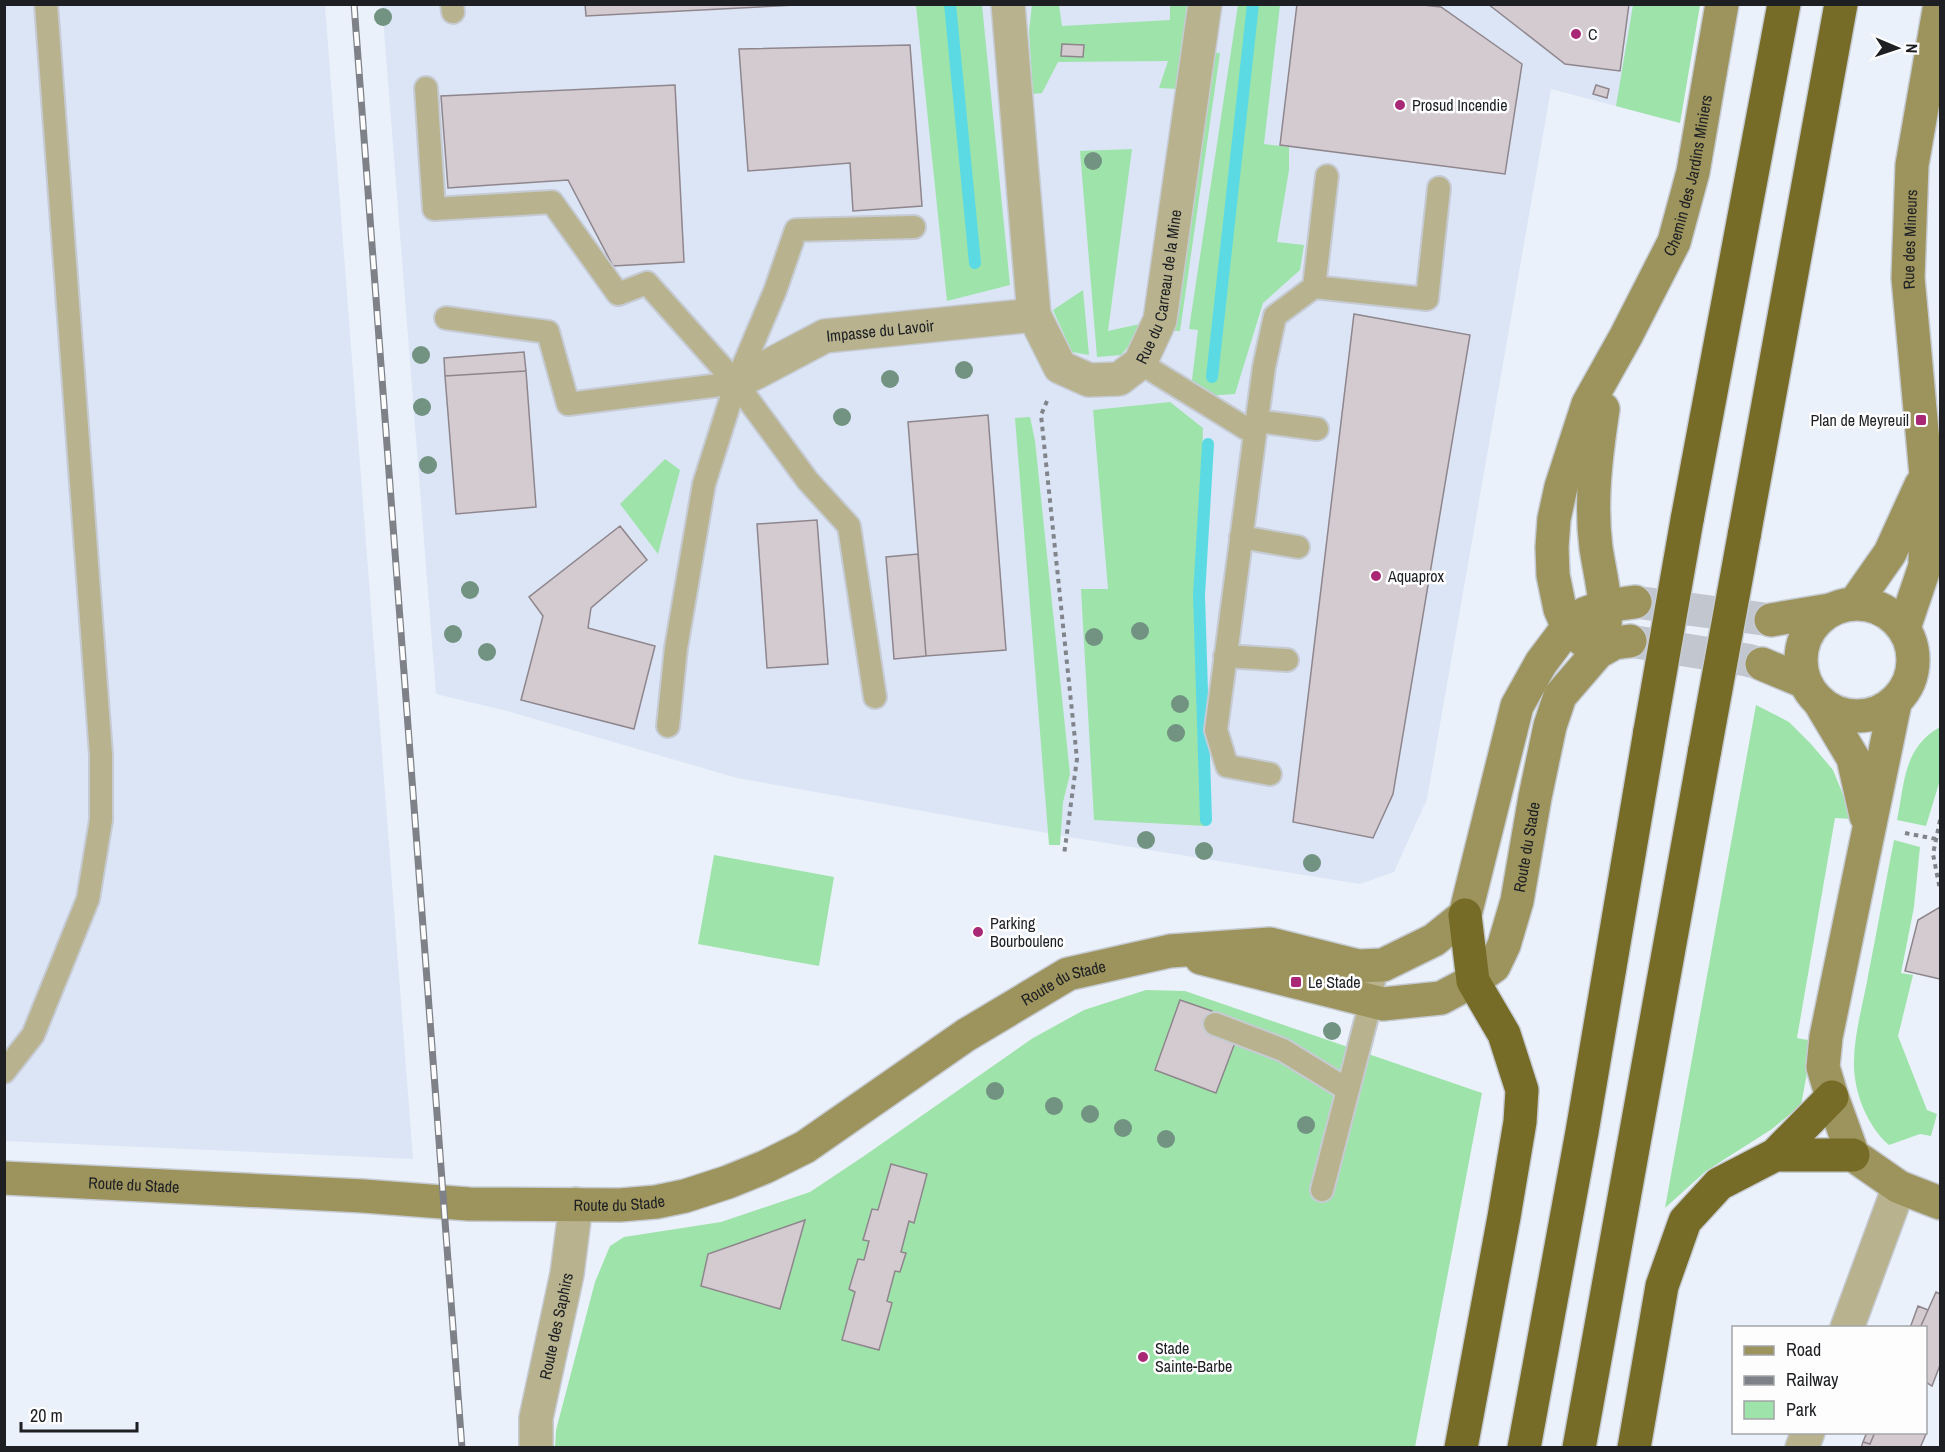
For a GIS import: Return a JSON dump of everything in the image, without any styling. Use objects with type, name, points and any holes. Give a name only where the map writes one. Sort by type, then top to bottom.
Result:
[{"type":"highway","points":[[1524,1448],[1584,1121],[1687,520],[1784,4]]},
{"type":"highway","points":[[1579,1448],[1841,4]]},
{"type":"highway","points":[[1461,1448],[1504,1217],[1520,1122],[1522,1090],[1504,1034],[1473,981],[1465,915]]},
{"type":"highway","points":[[1634,1448],[1662,1286],[1685,1221],[1719,1184],[1775,1155],[1832,1097]]},
{"type":"highway","points":[[1775,1155],[1853,1155]]},
{"type":"street","points":[[1008,4],[1034,315],[1060,367]]},
{"type":"street","name":"Rue du Carreau de la Mine","points":[[1060,367],[1089,380],[1119,379],[1140,363],[1160,320],[1205,4]]},
{"type":"street","name":"Chemin des Jardins Miniers","points":[[1626,336],[1674,242],[1693,172],[1722,4]]},
{"type":"street","name":"Rue des Mineurs","points":[[1904,628],[1925,566],[1926,475],[1908,278],[1912,165],[1940,4]]},
{"type":"street","name":"Impasse du Lavoir","points":[[736,383],[825,336],[1034,315]]},
{"type":"street","points":[[1620,604],[1604,582],[1595,537],[1593,500],[1594,465],[1603,408],[1626,336]]},
{"type":"street","points":[[1620,604],[1605,624],[1598,652],[1568,627],[1560,609],[1553,575],[1552,547],[1554,519],[1561,487],[1588,404],[1626,336]]},
{"type":"street","points":[[1869,826],[1852,758],[1812,692],[1801,666],[1801,650],[1807,634],[1817,620],[1843,607],[1890,553],[1926,475]]},
{"type":"street","points":[[1465,915],[1517,706],[1541,663],[1568,627],[1584,614],[1620,604]]},
{"type":"street","points":[[1762,664],[1812,692],[1832,711],[1848,716],[1865,717],[1881,712],[1895,703],[1907,688],[1912,673],[1914,658],[1912,643],[1904,628],[1892,614],[1875,606],[1843,607],[1771,620]]},
{"type":"street","name":"Route du Stade","points":[[1170,951],[1383,1004],[1441,998],[1473,981],[1494,966],[1504,945],[1517,901],[1550,726],[1560,696],[1598,652],[1614,643],[1629,641]]},
{"type":"street","points":[[1895,703],[1826,1037],[1823,1067],[1853,1155],[1899,1187],[1941,1203]]},
{"type":"street","name":"Route du Stade","points":[[4,1178],[363,1196],[469,1204],[620,1205],[656,1202],[685,1196],[728,1182],[765,1167],[804,1147],[966,1035],[1068,974],[1170,951],[1270,944],[1358,966],[1383,965],[1434,940],[1465,915]]},
{"type":"street","points":[[1848,1326],[1899,1187]]},
{"type":"street","name":"Route des Saphirs","points":[[536,1448],[536,1418],[567,1274],[576,1204]]},
{"type":"lane","points":[[4,1072],[33,1035],[88,900],[101,820],[101,755],[46,4]]},
{"type":"lane","points":[[426,88],[434,209],[552,202],[618,294],[647,283],[736,383],[808,481],[849,526],[875,697]]},
{"type":"lane","points":[[1314,287],[1327,176]]},
{"type":"lane","points":[[1270,774],[1227,766],[1216,730],[1264,367],[1275,316],[1314,287],[1426,299],[1439,188]]},
{"type":"lane","points":[[668,726],[676,648],[704,483],[736,383],[775,291],[796,230],[914,227]]},
{"type":"lane","points":[[446,318],[548,332],[567,404],[736,383]]},
{"type":"lane","points":[[1140,363],[1256,428],[1317,429]]},
{"type":"lane","points":[[1241,537],[1298,547]]},
{"type":"lane","points":[[1225,656],[1287,660]]},
{"type":"lane","points":[[1322,1190],[1371,1001],[1376,965]]},
{"type":"lane","points":[[1215,1024],[1283,1050],[1348,1090]]},
{"type":"path","points":[[1060,367],[1041,415],[1077,759],[1064,855]]},
{"type":"path","points":[[1941,820],[1933,854],[1941,890]]},
{"type":"path","points":[[1901,832],[1936,839]]},
{"type":"shaded area","points":[[5,5],[325,5],[413,1159],[5,1141]]},
{"type":"shaded area","points":[[382,5],[1700,5],[1680,123],[1551,89],[1427,799],[1394,872],[1360,884],[1069,837],[737,778],[507,711],[436,694]]},
{"type":"green space","points":[[1032,4],[1059,5],[1062,26],[1170,20],[1170,5],[1190,5],[1179,89],[1159,88],[1168,61],[1058,62],[1042,93],[1033,94],[1029,31]]},
{"type":"green space","points":[[916,5],[982,5],[1010,285],[947,301]]},
{"type":"green space","points":[[1238,5],[1280,5],[1264,144],[1289,147],[1289,170],[1277,242],[1304,245],[1300,270],[1263,303],[1235,394],[1190,397],[1198,330],[1189,329]]},
{"type":"green space","points":[[1633,5],[1700,5],[1680,123],[1616,106]]},
{"type":"green space","points":[[1207,52],[1220,53],[1180,331],[1170,331]]},
{"type":"green space","points":[[1132,149],[1108,331],[1149,322],[1121,355],[1097,357],[1080,151]]},
{"type":"green space","points":[[1083,290],[1089,355],[1072,352],[1053,310]]},
{"type":"green space","points":[[1170,402],[1203,428],[1199,595],[1206,826],[1094,820],[1081,589],[1108,589],[1093,410]]},
{"type":"green space","points":[[1030,417],[1035,441],[1070,774],[1063,802],[1060,845],[1049,845],[1015,418]]},
{"type":"green space","points":[[665,459],[680,470],[658,554],[620,504]]},
{"type":"green space","points":[[1756,705],[1789,722],[1811,744],[1833,770],[1853,819],[1835,818],[1797,1038],[1813,1041],[1801,1105],[1772,1129],[1706,1171],[1665,1208]]},
{"type":"green space","points":[[1940,727],[1940,780],[1926,826],[1897,820],[1904,779],[1912,756],[1928,735]]},
{"type":"green space","points":[[1894,840],[1920,847],[1914,907],[1901,973],[1913,975],[1898,1036],[1927,1110],[1937,1114],[1931,1136],[1920,1134],[1889,1145],[1875,1129],[1864,1110],[1855,1078],[1854,1056]]},
{"type":"green space","points":[[714,855],[834,877],[819,966],[698,944]]},
{"type":"green space","points":[[1146,990],[1185,991],[1482,1093],[1415,1447],[555,1448],[556,1430],[595,1282],[610,1246],[624,1237],[721,1222],[810,1192],[1033,1038],[1084,1010]]},
{"type":"building","points":[[585,4],[814,4],[586,16]]},
{"type":"building","name":"Prosud Incendie","points":[[1297,4],[1414,4],[1441,7],[1522,64],[1505,174],[1280,145]]},
{"type":"building","name":"C","points":[[1488,4],[1629,4],[1620,71],[1565,64]]},
{"type":"building","points":[[1062,44],[1084,45],[1083,57],[1061,56]]},
{"type":"building","points":[[910,45],[922,206],[853,211],[850,163],[748,171],[739,49]]},
{"type":"building","points":[[675,85],[684,262],[613,266],[568,180],[448,188],[441,96]]},
{"type":"building","points":[[1596,85],[1609,89],[1607,98],[1593,94]]},
{"type":"building","name":"Aquaprox","points":[[1354,314],[1470,335],[1393,794],[1373,838],[1293,822]]},
{"type":"building","points":[[524,352],[526,371],[445,376],[444,358]]},
{"type":"building","points":[[526,371],[536,507],[456,514],[445,376]]},
{"type":"building","points":[[988,415],[1006,650],[926,656],[908,422]]},
{"type":"building","points":[[817,520],[828,664],[767,668],[757,524]]},
{"type":"building","points":[[620,526],[647,560],[591,608],[588,628],[655,646],[634,729],[521,700],[543,616],[529,597]]},
{"type":"building","points":[[918,554],[926,656],[894,659],[886,557]]},
{"type":"building","points":[[1940,907],[1940,979],[1905,971],[1918,920]]},
{"type":"building","points":[[1180,1000],[1212,1011],[1205,1029],[1236,1040],[1216,1093],[1155,1070]]},
{"type":"building","points":[[891,1164],[927,1174],[914,1223],[909,1221],[901,1252],[906,1253],[900,1272],[895,1271],[887,1301],[892,1303],[879,1350],[842,1340],[855,1292],[849,1289],[858,1259],[864,1260],[869,1241],[863,1240],[872,1209],[878,1210]]},
{"type":"building","points":[[805,1220],[780,1309],[701,1286],[708,1254]]},
{"type":"building","points":[[1936,1292],[1940,1294],[1940,1365],[1932,1386],[1927,1383],[1927,1326],[1921,1326]]},
{"type":"building","points":[[1918,1306],[1928,1310],[1921,1326],[1911,1326]]},
{"type":"building","points":[[1866,1434],[1874,1434],[1870,1444],[1863,1442]]},
{"type":"building","points":[[1874,1434],[1926,1434],[1920,1448],[1861,1448],[1863,1442],[1870,1444]]},
{"type":"waterway","points":[[950,4],[975,263]]},
{"type":"waterway","points":[[1212,377],[1253,4]]},
{"type":"waterway","points":[[1206,820],[1199,595],[1208,444]]},
{"type":"tunnel","points":[[1635,602],[1771,620]]},
{"type":"tunnel","points":[[1630,641],[1762,664]]},
{"type":"railway","points":[[354,4],[462,1448]]},
{"type":"place","name":"C","points":[[1576,34]]},
{"type":"place","name":"Prosud Incendie","points":[[1400,105]]},
{"type":"place","name":"Plan de Meyreuil","points":[[1921,420]]},
{"type":"place","name":"Aquaprox","points":[[1376,576]]},
{"type":"place","name":"Parking Bourboulenc","points":[[978,932]]},
{"type":"place","name":"Le Stade","points":[[1296,982]]},
{"type":"place","name":"Stade Sainte-Barbe","points":[[1143,1357]]}]
